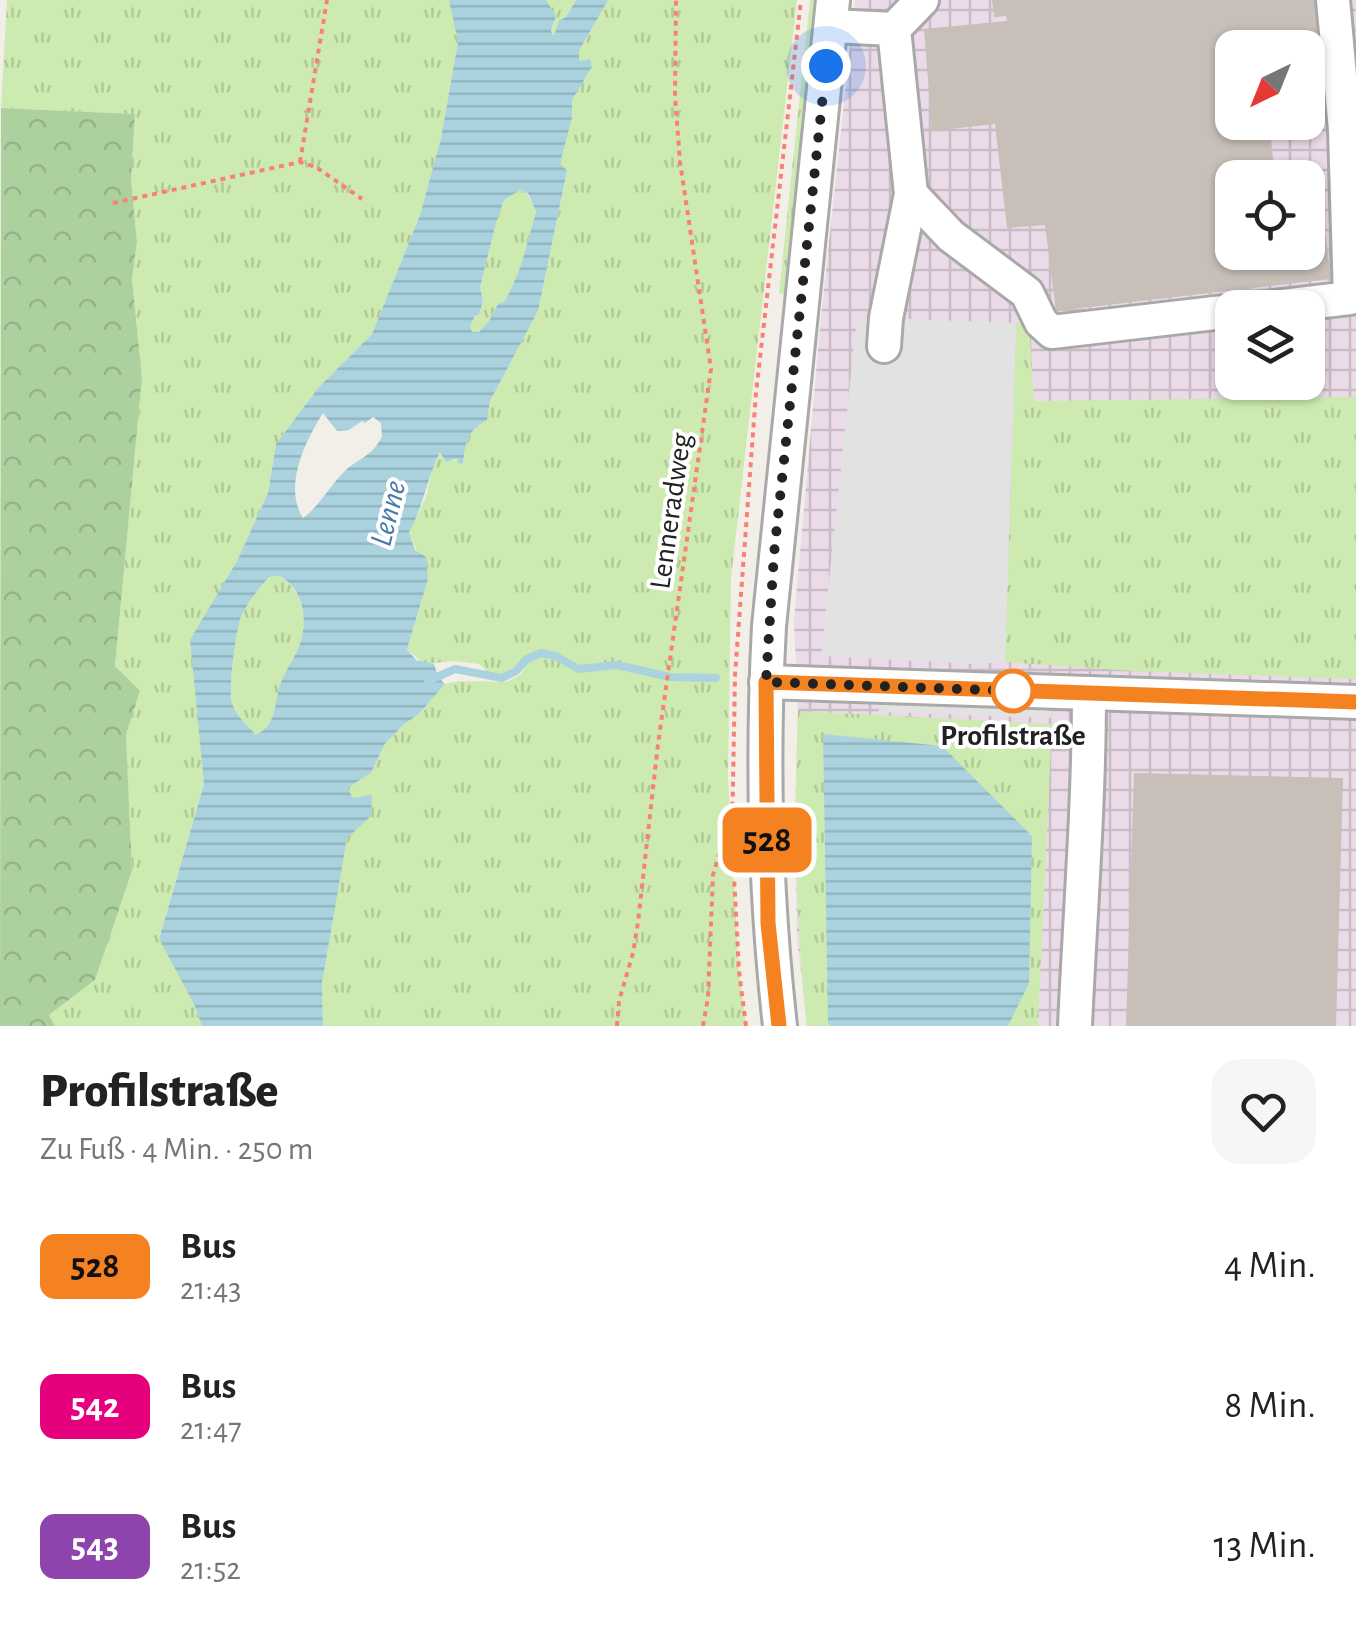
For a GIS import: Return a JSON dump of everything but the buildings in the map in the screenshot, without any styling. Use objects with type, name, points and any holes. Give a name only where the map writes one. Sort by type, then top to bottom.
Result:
[{"type":"street","points":[[884,346],[911,194],[894,29],[922,0]]},
{"type":"street","points":[[1325,301],[1350,298],[1345,130],[1333,0]]},
{"type":"street","points":[[780,1026],[768,923],[766,682],[776,541],[832,13],[894,29]]},
{"type":"street","points":[[911,194],[951,236],[1027,292],[1041,322],[1052,332],[1215,313]]},
{"type":"street","points":[[766,682],[1356,702]]},
{"type":"street","points":[[1076,1026],[1082,868],[1089,799],[1088,693]]},
{"type":"path","points":[[300,162],[327,0]]},
{"type":"path","name":"Lenneradweg","points":[[617,1026],[619,1001],[636,938],[658,744],[711,369],[680,162],[675,96],[676,0]]},
{"type":"path","points":[[746,1026],[732,839],[735,675],[753,485],[756,393],[800,0]]},
{"type":"path","points":[[113,203],[300,162],[316,168],[362,199]]},
{"type":"path","points":[[702,1026],[708,997],[713,875],[719,854],[732,839]]},
{"type":"shaded area","points":[[855,0],[1356,0],[1356,1026],[807,1026],[797,938],[798,711],[794,620]]},
{"type":"shaded area","points":[[857,317],[1016,323],[1005,662],[821,656]]},
{"type":"shaded area","points":[[878,698],[1051,703],[1051,718],[879,712]]},
{"type":"green space","points":[[7,0],[451,3],[458,42],[441,138],[420,215],[372,334],[318,388],[276,444],[268,493],[237,561],[191,640],[204,784],[159,938],[202,1026],[55,1026],[49,1015],[95,980],[132,871],[126,735],[140,692],[115,666],[142,378],[132,279],[137,242],[131,180],[135,114],[1,108]]},
{"type":"green space","points":[[546,0],[576,0],[554,37],[551,31],[555,22]]},
{"type":"green space","points":[[608,0],[797,0],[731,578],[728,777],[739,971],[746,1026],[323,1026],[322,983],[353,798],[347,788],[371,773],[384,745],[445,684],[507,682],[521,674],[529,661],[544,656],[582,672],[603,668],[585,666],[540,650],[503,674],[489,673],[479,664],[424,664],[407,649],[428,579],[409,532],[441,451],[451,461],[457,458],[463,463],[469,437],[487,420],[490,401],[538,311],[567,172],[559,163],[572,118],[572,100],[592,67],[579,61],[579,51]]},
{"type":"green space","points":[[810,0],[820,0],[786,296],[779,293]]},
{"type":"green space","points":[[1,108],[135,114],[131,180],[137,242],[132,279],[142,378],[115,666],[140,691],[126,735],[132,871],[95,980],[49,1015],[55,1026],[0,1026]]},
{"type":"green space","points":[[520,190],[527,193],[536,212],[519,270],[504,303],[498,304],[479,332],[471,332],[470,326],[483,302],[480,287],[496,223],[504,200]]},
{"type":"green space","points":[[1016,323],[1029,324],[1034,401],[1356,397],[1356,679],[1005,662]]},
{"type":"green space","points":[[279,576],[297,594],[302,610],[302,637],[281,681],[271,721],[256,735],[232,703],[235,646],[246,606],[269,577]]},
{"type":"green space","points":[[798,711],[1052,724],[1038,1026],[807,1026],[796,869]]},
{"type":"water","name":"Lenne","points":[[449,0],[546,0],[556,16],[551,31],[554,36],[559,21],[576,0],[608,0],[579,51],[579,61],[590,59],[592,67],[572,100],[572,118],[560,163],[567,171],[538,311],[490,401],[487,420],[469,437],[463,463],[459,464],[457,458],[446,462],[440,452],[409,532],[415,550],[426,557],[428,579],[407,649],[416,660],[434,664],[445,684],[384,745],[371,773],[347,788],[353,798],[372,795],[371,816],[347,838],[322,983],[323,1026],[202,1026],[159,939],[204,784],[190,640],[237,561],[268,493],[276,444],[318,388],[372,334],[420,215],[441,138],[458,42]],"holes":[[[520,190],[528,193],[536,212],[519,269],[504,302],[498,304],[479,332],[472,332],[470,326],[483,301],[480,287],[496,223],[504,200]],[[323,413],[337,431],[349,430],[373,417],[381,423],[382,436],[374,449],[346,470],[303,518],[297,506],[296,479],[303,450]],[[279,576],[293,587],[303,610],[303,628],[281,681],[271,721],[256,735],[234,708],[232,674],[241,617],[269,577]]]},
{"type":"water","points":[[823,734],[942,746],[1032,836],[1029,983],[1008,1026],[828,1023]]},
{"type":"waterway","points":[[428,681],[455,669],[502,678],[541,653],[579,669],[617,665],[670,677],[716,678]]},
{"type":"bus line","name":"528","points":[[779,1026],[768,923],[766,682],[1356,702]]},
{"type":"place","name":"Profilstraße","points":[[1013,691]]},
{"type":"route","points":[[826,66],[774,554],[766,682],[1013,691]]}]
